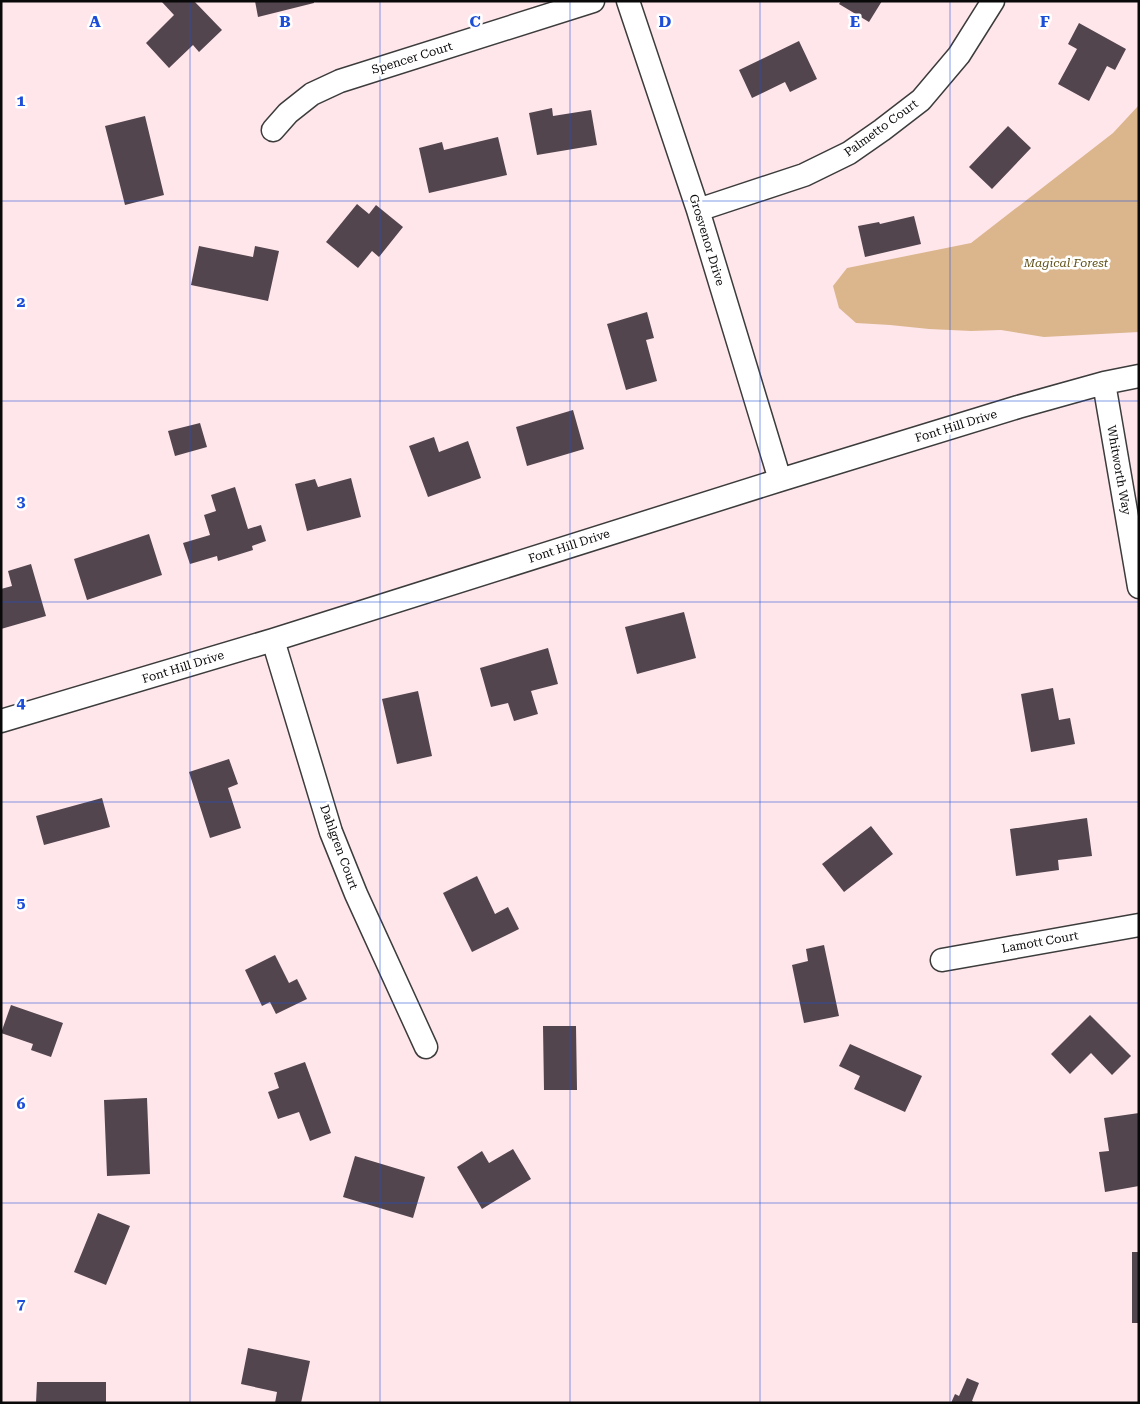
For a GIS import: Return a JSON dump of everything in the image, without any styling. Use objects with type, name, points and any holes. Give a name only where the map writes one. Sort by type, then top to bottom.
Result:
[{"type":"street","name":"Spencer Court","points":[[273,130],[288,113],[312,94],[340,81],[593,1]]},
{"type":"street","name":"Grosvenor Drive","points":[[628,1],[698,210],[780,480]]},
{"type":"street","name":"Palmetto Court","points":[[698,210],[804,175],[849,153],[882,130],[920,100],[959,55],[993,1]]},
{"type":"street","name":"Font Hill Drive","points":[[1,721],[273,640],[1018,407],[1139,376]]},
{"type":"street","name":"Whitworth Way","points":[[1104,384],[1139,587]]},
{"type":"street","name":"Dahlgren Court","points":[[273,640],[331,832],[356,894],[426,1047]]},
{"type":"street","name":"Lamott Court","points":[[942,960],[1139,925]]},
{"type":"green space","name":"Magical Forest","points":[[1139,105],[1139,332],[1044,337],[1001,330],[929,329],[856,323],[839,308],[833,286],[847,268],[971,243],[1113,133]]},
{"type":"building","points":[[161,1],[194,1],[222,30],[199,52],[193,45],[169,68],[146,43],[174,15]]},
{"type":"building","points":[[255,1],[314,1],[314,3],[258,17]]},
{"type":"building","points":[[841,1],[882,1],[869,22],[839,4]]},
{"type":"building","points":[[1079,23],[1126,49],[1115,70],[1107,66],[1089,101],[1058,84],[1077,49],[1068,44]]},
{"type":"building","points":[[799,41],[817,79],[790,92],[785,82],[752,98],[739,70]]},
{"type":"building","points":[[552,108],[553,116],[591,110],[597,145],[537,155],[529,113]]},
{"type":"building","points":[[145,116],[164,195],[125,205],[105,126]]},
{"type":"building","points":[[1008,126],[1031,148],[992,189],[969,167]]},
{"type":"building","points":[[498,137],[507,175],[429,193],[419,148],[442,142],[444,150]]},
{"type":"building","points":[[357,204],[369,214],[376,205],[403,227],[379,257],[372,251],[358,268],[326,242]]},
{"type":"building","points":[[914,216],[921,244],[865,257],[858,226],[879,222],[880,224]]},
{"type":"building","points":[[199,246],[253,257],[255,246],[279,251],[268,301],[191,285]]},
{"type":"building","points":[[647,312],[654,338],[646,340],[657,381],[626,390],[607,324]]},
{"type":"building","points":[[573,410],[584,449],[527,466],[516,427]]},
{"type":"building","points":[[200,423],[207,447],[175,456],[168,431]]},
{"type":"building","points":[[434,437],[439,452],[468,441],[481,478],[428,497],[409,446]]},
{"type":"building","points":[[351,478],[361,517],[307,531],[295,484],[315,479],[318,487]]},
{"type":"building","points":[[235,487],[248,529],[261,525],[266,541],[252,546],[253,550],[218,561],[217,556],[190,564],[183,543],[210,535],[204,515],[216,511],[211,495]]},
{"type":"building","points":[[149,534],[162,575],[87,600],[74,559]]},
{"type":"building","points":[[31,564],[46,616],[1,629],[1,589],[12,586],[8,571]]},
{"type":"building","points":[[684,612],[696,658],[637,674],[625,627]]},
{"type":"building","points":[[548,648],[558,684],[531,691],[538,714],[514,721],[508,703],[491,707],[480,668]]},
{"type":"building","points":[[1053,688],[1059,720],[1070,718],[1075,744],[1031,752],[1021,694]]},
{"type":"building","points":[[418,691],[432,756],[397,764],[382,699]]},
{"type":"building","points":[[229,759],[238,784],[228,788],[241,828],[210,838],[189,772]]},
{"type":"building","points":[[102,798],[110,827],[44,845],[36,816]]},
{"type":"building","points":[[1087,818],[1092,856],[1058,860],[1059,870],[1016,876],[1010,829]]},
{"type":"building","points":[[871,826],[893,854],[844,892],[822,864]]},
{"type":"building","points":[[477,876],[495,914],[508,907],[519,929],[472,952],[443,893]]},
{"type":"building","points":[[824,945],[839,1016],[804,1023],[792,965],[808,961],[806,949]]},
{"type":"building","points":[[275,955],[289,983],[297,979],[307,999],[276,1014],[270,1002],[262,1006],[245,970]]},
{"type":"building","points":[[11,1005],[63,1023],[51,1057],[31,1050],[33,1044],[1,1033]]},
{"type":"building","points":[[1090,1015],[1131,1056],[1112,1075],[1091,1053],[1070,1074],[1051,1054]]},
{"type":"building","points":[[543,1026],[576,1026],[577,1090],[544,1090]]},
{"type":"building","points":[[850,1044],[922,1076],[905,1112],[854,1089],[860,1076],[839,1066]]},
{"type":"building","points":[[305,1062],[331,1133],[310,1141],[299,1112],[278,1119],[268,1092],[279,1088],[274,1073]]},
{"type":"building","points":[[147,1098],[150,1174],[107,1176],[104,1100]]},
{"type":"building","points":[[1139,1113],[1139,1186],[1105,1192],[1099,1152],[1109,1151],[1104,1118]]},
{"type":"building","points":[[513,1149],[531,1179],[482,1209],[457,1167],[482,1151],[489,1163]]},
{"type":"building","points":[[355,1156],[425,1177],[413,1218],[343,1197]]},
{"type":"building","points":[[98,1213],[130,1226],[106,1285],[74,1272]]},
{"type":"building","points":[[1132,1252],[1139,1252],[1139,1323],[1132,1323]]},
{"type":"building","points":[[248,1348],[310,1361],[301,1403],[275,1403],[277,1392],[241,1384]]},
{"type":"building","points":[[967,1378],[979,1383],[972,1401],[975,1403],[951,1403],[955,1394],[959,1396]]},
{"type":"building","points":[[37,1382],[106,1382],[106,1403],[36,1403]]}]
